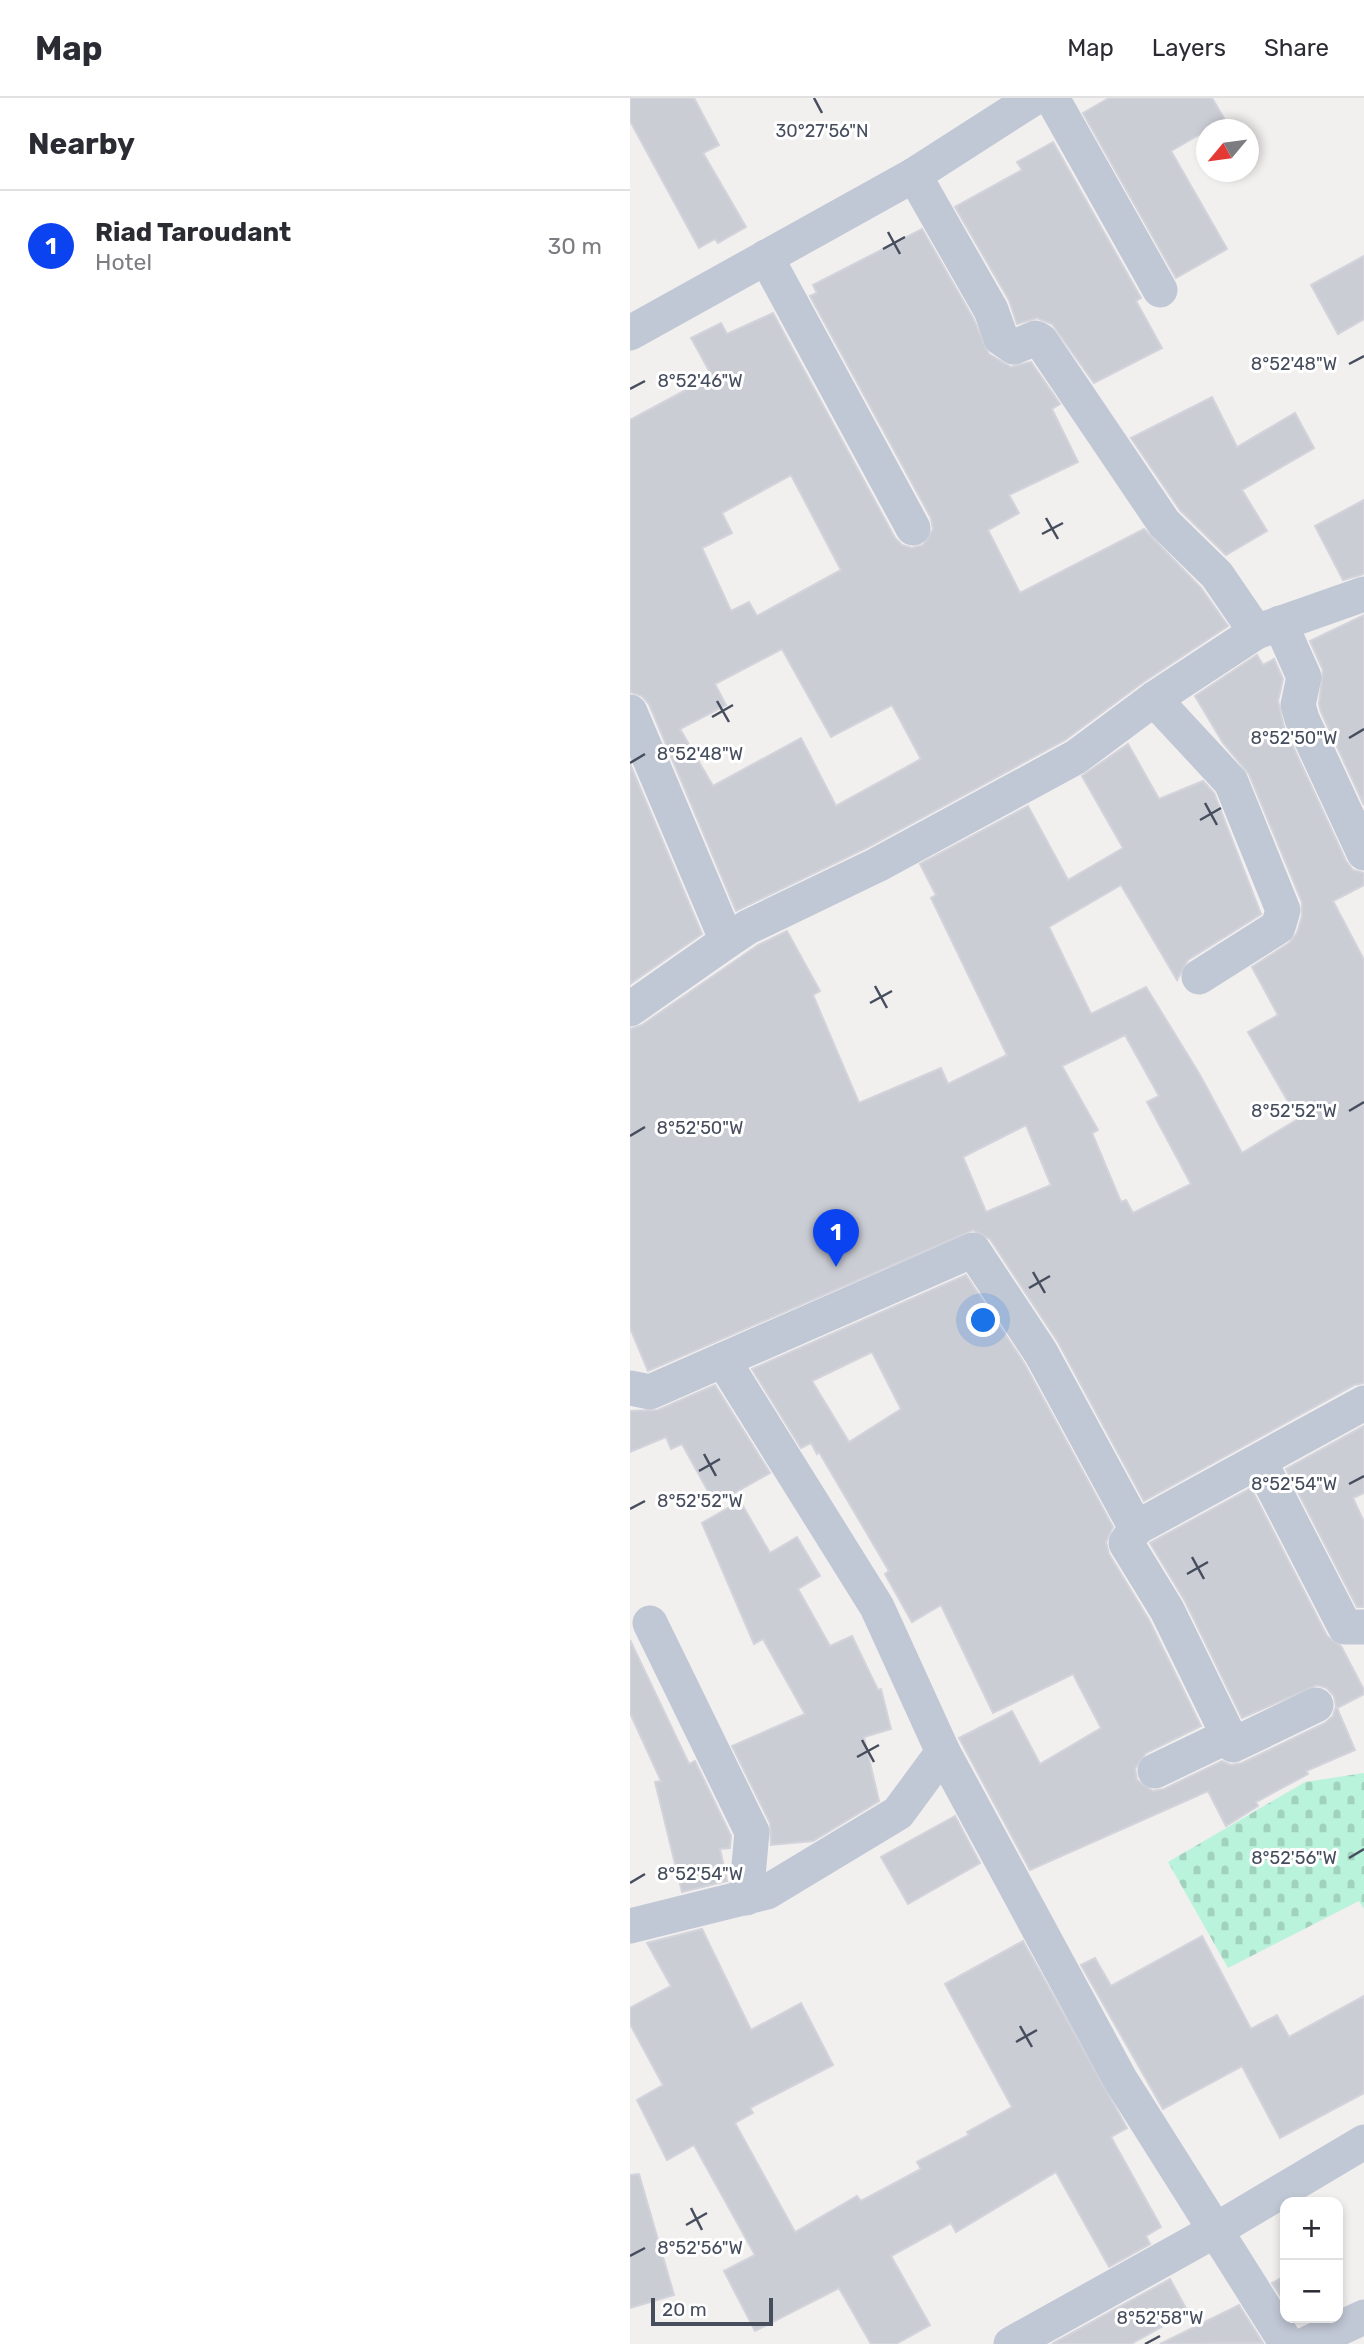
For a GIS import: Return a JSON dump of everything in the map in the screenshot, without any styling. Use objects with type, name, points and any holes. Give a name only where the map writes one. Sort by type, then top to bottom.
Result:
[{"type":"street","points":[[630,333],[914,175],[1034,98]]},
{"type":"street","points":[[1052,98],[1160,290]]},
{"type":"street","points":[[914,175],[991,310],[1001,338],[1014,347],[1036,338],[1041,341],[1164,523],[1268,627],[1304,677],[1298,705],[1302,719],[1364,853]]},
{"type":"street","points":[[766,257],[914,527]]},
{"type":"street","points":[[630,1009],[748,927],[877,865],[1076,757],[1154,699],[1268,627],[1364,594]]},
{"type":"street","points":[[1154,699],[1231,782],[1283,910],[1278,927],[1199,977]]},
{"type":"street","points":[[630,712],[727,940]]},
{"type":"street","points":[[630,1388],[650,1392],[974,1250],[1041,1353],[1136,1528]]},
{"type":"street","points":[[723,1360],[877,1607],[943,1752],[1121,2080],[1287,2344]]},
{"type":"street","points":[[1317,1705],[1233,1745],[1167,1610],[1126,1544],[1136,1528],[1261,1462],[1364,1403]]},
{"type":"street","points":[[1261,1462],[1345,1627],[1364,1627]]},
{"type":"street","points":[[650,1623],[752,1832],[746,1898]]},
{"type":"street","points":[[1155,1771],[1230,1735]]},
{"type":"street","points":[[630,1926],[767,1892],[898,1813],[943,1752]]},
{"type":"street","points":[[1011,2344],[1216,2230],[1364,2142]]},
{"type":"street","points":[[1306,2344],[1364,2317]]},
{"type":"green space","points":[[1364,1773],[1364,1909],[1359,1901],[1228,1968],[1168,1862],[1305,1782]]},
{"type":"building","points":[[630,98],[694,98],[719,145],[703,153],[746,227],[718,243],[715,239],[699,248],[630,121]]},
{"type":"building","points":[[1109,98],[1212,98],[1224,119],[1196,119],[1196,137],[1171,151],[1227,249],[1176,278],[1083,113]]},
{"type":"building","points":[[1053,142],[1141,298],[1136,301],[1162,348],[1094,383],[1052,324],[1037,318],[1017,324],[1009,300],[955,207],[1022,170],[1017,162]]},
{"type":"building","points":[[922,229],[973,318],[989,354],[1011,367],[1031,362],[1060,404],[1052,409],[1078,462],[1009,495],[1019,513],[988,530],[1020,593],[1144,529],[1201,588],[1228,626],[1142,683],[1065,740],[868,847],[736,911],[649,704],[642,696],[630,692],[630,420],[712,376],[691,338],[721,323],[727,334],[773,313],[895,538],[902,545],[912,548],[923,545],[933,529],[931,518],[810,296],[817,293],[813,285]],"holes":[[[791,475],[841,570],[757,616],[749,602],[731,611],[702,548],[732,533],[722,513]],[[782,649],[831,737],[892,705],[921,759],[836,806],[801,738],[713,786],[680,729],[726,705],[715,684]]]},
{"type":"building","points":[[1364,256],[1364,319],[1338,334],[1311,285]]},
{"type":"building","points":[[1212,397],[1237,447],[1295,413],[1314,448],[1242,490],[1267,531],[1226,555],[1180,510],[1131,438]]},
{"type":"building","points":[[1364,500],[1364,574],[1343,580],[1315,526]]},
{"type":"building","points":[[1364,615],[1364,805],[1321,712],[1319,704],[1323,670],[1310,641]]},
{"type":"building","points":[[1257,655],[1263,665],[1274,659],[1283,679],[1278,701],[1284,727],[1346,861],[1353,870],[1364,873],[1364,885],[1333,901],[1364,960],[1364,1383],[1354,1385],[1144,1501],[1058,1342],[990,1239],[973,1230],[648,1371],[630,1328],[630,1029],[642,1025],[758,945],[787,931],[820,991],[813,995],[859,1103],[941,1068],[948,1084],[1007,1055],[931,898],[936,895],[920,864],[1028,806],[1068,880],[1123,848],[1082,776],[1128,744],[1159,799],[1203,781],[1214,793],[1261,914],[1188,960],[1177,980],[1121,885],[1049,927],[1091,1014],[1146,987],[1200,1075],[1242,1153],[1298,1119],[1248,1032],[1278,1015],[1252,967],[1289,943],[1297,933],[1302,916],[1302,902],[1249,774],[1223,743],[1195,696]],"holes":[[[1125,1035],[1159,1096],[1147,1102],[1191,1184],[1133,1213],[1126,1200],[1121,1202],[1092,1133],[1098,1130],[1062,1066]],[[1026,1125],[1051,1185],[986,1212],[963,1157]]]},
{"type":"building","points":[[630,764],[702,934],[630,984]]},
{"type":"building","points":[[966,1275],[1024,1363],[1113,1527],[1106,1542],[1109,1554],[1149,1620],[1201,1726],[1146,1753],[1135,1769],[1137,1780],[1153,1791],[1164,1789],[1222,1761],[1231,1765],[1242,1763],[1325,1723],[1333,1716],[1336,1706],[1334,1696],[1327,1688],[1317,1685],[1242,1718],[1185,1601],[1150,1543],[1251,1488],[1327,1636],[1341,1646],[1364,1690],[1364,1694],[1337,1708],[1355,1750],[1306,1771],[1308,1774],[1256,1802],[1258,1806],[1226,1826],[1208,1791],[1030,1870],[959,1738],[1012,1711],[1040,1764],[1101,1728],[1073,1674],[993,1713],[941,1605],[912,1622],[885,1574],[889,1571],[819,1452],[817,1454],[811,1443],[801,1448],[752,1369]],"holes":[[[872,1352],[901,1409],[849,1442],[812,1381]]]},
{"type":"building","points":[[715,1385],[770,1473],[715,1504],[682,1444],[671,1449],[666,1437],[630,1452],[630,1411],[658,1410]]},
{"type":"building","points":[[1364,1426],[1364,1493],[1353,1498],[1364,1522],[1364,1607],[1357,1607],[1286,1469]]},
{"type":"building","points":[[740,1501],[770,1553],[797,1537],[820,1576],[798,1589],[830,1646],[852,1636],[878,1690],[881,1689],[891,1729],[864,1737],[879,1801],[813,1841],[771,1845],[770,1823],[732,1746],[805,1714],[763,1639],[754,1644],[702,1523]]},
{"type":"building","points":[[630,1640],[689,1764],[695,1761],[731,1836],[730,1848],[720,1849],[727,1881],[682,1892],[655,1782],[661,1781],[630,1713]]},
{"type":"building","points":[[955,1816],[980,1863],[908,1904],[881,1857]]},
{"type":"building","points":[[702,1929],[751,2030],[801,2003],[833,2065],[750,2108],[753,2113],[735,2123],[795,2232],[857,2196],[861,2201],[921,2169],[917,2162],[969,2135],[967,2132],[1012,2107],[945,1984],[1023,1941],[1127,2128],[1111,2137],[1161,2227],[1146,2236],[1150,2244],[1109,2267],[1056,2172],[956,2232],[951,2223],[891,2256],[930,2325],[896,2344],[871,2344],[839,2288],[755,2331],[724,2271],[755,2255],[694,2145],[667,2160],[637,2100],[663,2085],[630,2024],[630,2008],[671,1986],[647,1943]]},
{"type":"building","points":[[1202,1936],[1251,2029],[1277,2015],[1289,2037],[1364,1996],[1364,2093],[1280,2138],[1242,2066],[1163,2109],[1081,1965],[1095,1958],[1111,1986]]},
{"type":"building","points":[[639,2174],[674,2295],[630,2308],[630,2175]]},
{"type":"building","points":[[1170,2279],[1188,2312],[1131,2344],[1052,2344]]},
{"type":"building","points":[[1280,2279],[1280,2295],[1272,2283]]},
{"type":"building","points":[[1239,2305],[1263,2343],[1160,2344]]},
{"type":"place","name":"Riad Taroudant","points":[[836,1267]]}]
